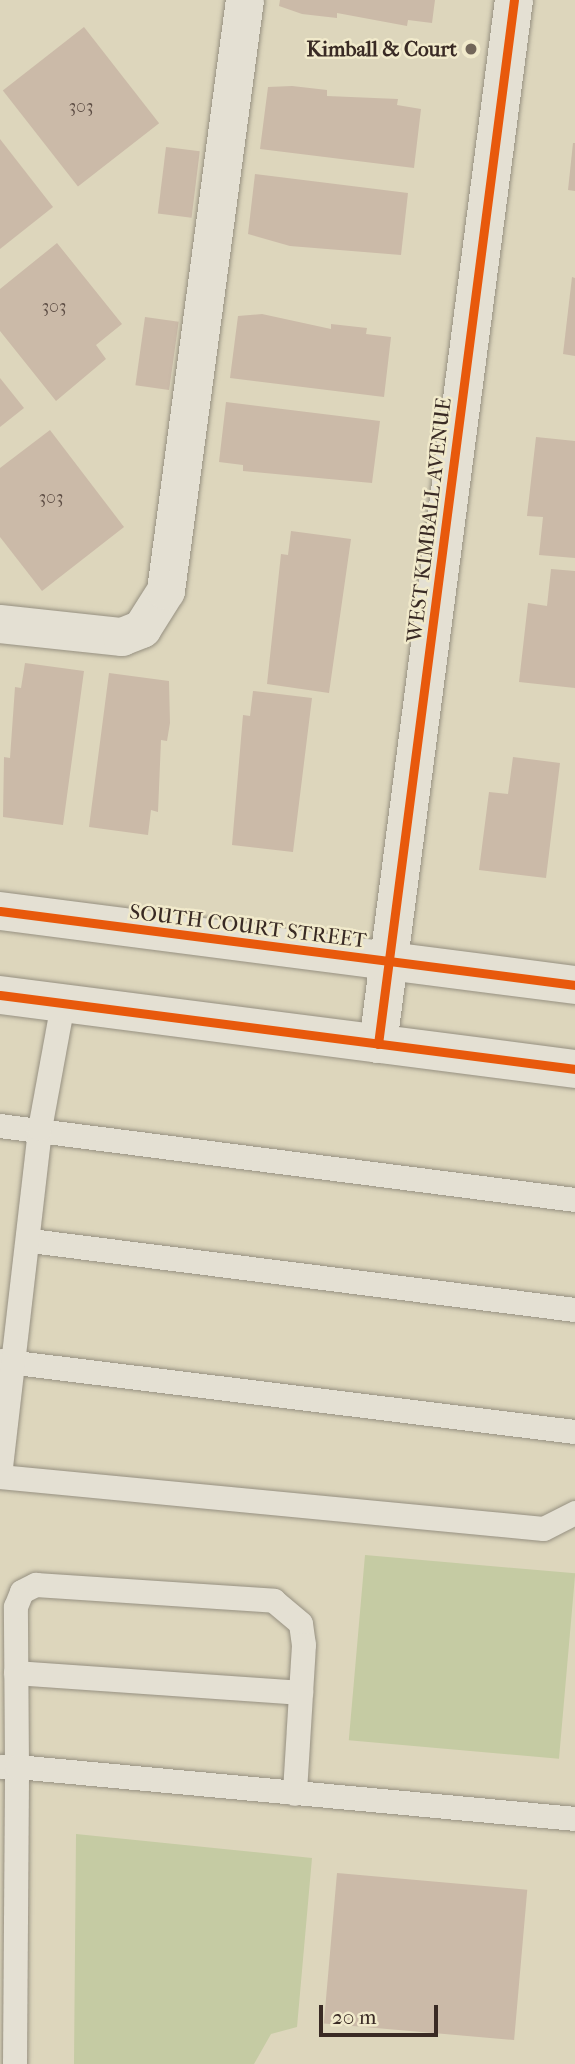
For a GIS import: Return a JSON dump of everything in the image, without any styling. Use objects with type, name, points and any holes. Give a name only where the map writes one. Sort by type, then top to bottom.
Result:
[{"type":"street","points":[[0,624],[122,637],[142,629],[166,591],[245,0]]},
{"type":"street","name":"WEST KIMBALL AVENUE","points":[[377,1044],[514,0]]},
{"type":"street","name":"SOUTH COURT STREET","points":[[0,911],[575,985]]},
{"type":"street","points":[[0,995],[575,1069]]},
{"type":"lane","points":[[63,1004],[40,1129],[30,1241],[7,1362],[0,1477],[544,1529],[575,1513]]},
{"type":"lane","points":[[0,1125],[575,1200]]},
{"type":"lane","points":[[30,1241],[575,1310]]},
{"type":"lane","points":[[7,1362],[575,1432]]},
{"type":"lane","points":[[15,2064],[8,1767],[16,1673],[16,1607],[36,1585],[162,1594],[288,1608],[302,1624],[295,1794]]},
{"type":"lane","points":[[16,1673],[301,1693]]},
{"type":"lane","points":[[8,1767],[575,1819]]},
{"type":"green space","points":[[365,1555],[575,1573],[559,1759],[349,1740]]},
{"type":"green space","points":[[76,1834],[312,1858],[297,2027],[271,2034],[254,2064],[74,2064]]},
{"type":"building","points":[[280,0],[435,0],[432,23],[408,20],[407,26],[337,13],[337,18],[302,14],[279,6]]},
{"type":"building","points":[[84,27],[159,123],[78,187],[3,90]]},
{"type":"building","points":[[292,86],[327,90],[327,96],[398,99],[397,105],[421,109],[414,168],[260,149],[268,87]]},
{"type":"building","points":[[0,139],[53,207],[0,249]]},
{"type":"building","points":[[575,143],[575,191],[568,190]]},
{"type":"building","points":[[166,147],[200,151],[192,218],[158,214]]},
{"type":"building","points":[[255,174],[408,193],[401,255],[290,246],[248,234]]},
{"type":"building","points":[[57,243],[122,324],[96,345],[106,359],[56,401],[0,331],[0,289]]},
{"type":"building","points":[[572,277],[575,278],[575,356],[563,354]]},
{"type":"building","points":[[262,314],[331,329],[331,324],[367,328],[366,334],[391,337],[384,397],[230,378],[238,316]]},
{"type":"building","points":[[145,317],[179,322],[169,390],[135,385]]},
{"type":"building","points":[[0,378],[24,408],[0,427]]},
{"type":"building","points":[[226,402],[380,421],[372,483],[243,471],[243,465],[219,462]]},
{"type":"building","points":[[50,430],[124,527],[42,591],[0,537],[0,468]]},
{"type":"building","points":[[536,437],[575,441],[575,558],[539,555],[543,517],[527,516]]},
{"type":"building","points":[[291,531],[351,539],[329,693],[267,684],[281,554],[288,555]]},
{"type":"building","points":[[551,569],[575,571],[575,688],[519,682],[528,603],[547,606]]},
{"type":"building","points":[[25,663],[84,671],[63,825],[3,817],[4,757],[10,758],[15,687],[21,688]]},
{"type":"building","points":[[109,673],[169,681],[170,723],[167,741],[161,740],[158,812],[151,810],[148,835],[89,827]]},
{"type":"building","points":[[253,691],[312,698],[293,852],[232,845],[243,715],[250,716]]},
{"type":"building","points":[[513,757],[560,763],[546,878],[479,870],[489,792],[508,794]]},
{"type":"building","points":[[337,1873],[527,1890],[514,2040],[324,2023]]},
{"type":"cycle path","points":[[378,1044],[514,0]]},
{"type":"cycle path","points":[[0,911],[575,985]]},
{"type":"cycle path","points":[[0,995],[575,1069]]},
{"type":"place","name":"Kimball & Court","points":[[471,49]]}]
